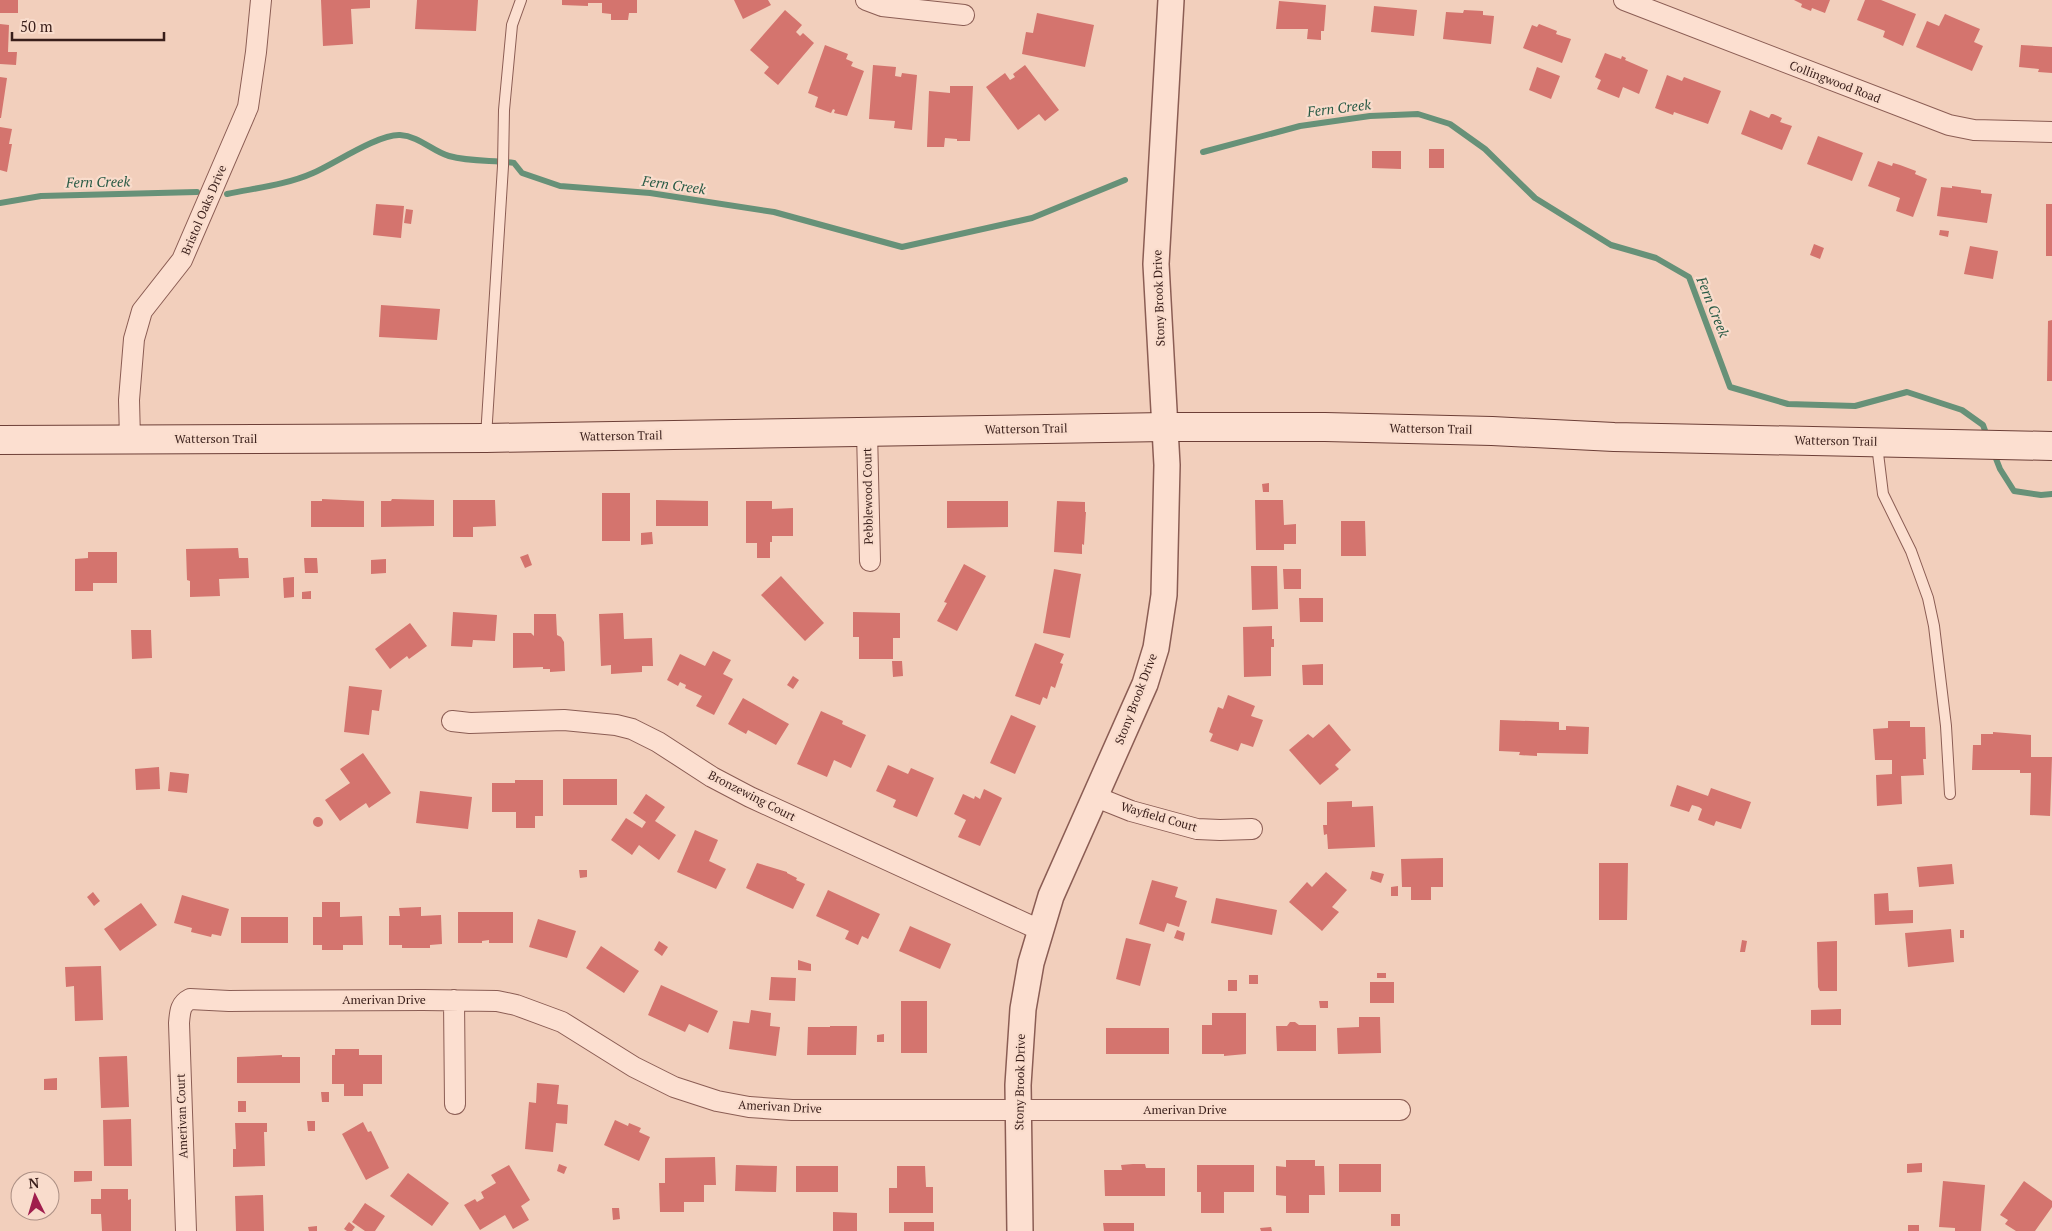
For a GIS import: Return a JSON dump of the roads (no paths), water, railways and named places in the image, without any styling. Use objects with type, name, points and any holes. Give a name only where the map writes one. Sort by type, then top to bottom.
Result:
[{"type":"main road","name":"Watterson Trail","points":[[0,440],[486,438],[1165,427],[1325,427],[1492,431],[1614,437],[2052,446]]},
{"type":"street","name":"Bristol Oaks Drive","points":[[130,439],[130,400],[134,339],[142,311],[182,260],[248,107],[261,0]]},
{"type":"street","points":[[866,0],[882,6],[964,15]]},
{"type":"street","name":"Stony Brook Drive","points":[[1020,1231],[1018,1085],[1023,1009],[1031,963],[1051,896],[1144,684],[1156,648],[1164,595],[1165,427],[1156,264],[1171,0]]},
{"type":"street","name":"Collingwood Road","points":[[1624,0],[1949,125],[1974,130],[2052,132]]},
{"type":"street","name":"Pebblewood Court","points":[[867,431],[870,561]]},
{"type":"street","name":"Bronzewing Court","points":[[452,721],[598,722],[632,730],[658,742],[712,777],[750,798],[1040,930]]},
{"type":"street","name":"Wayfield Court","points":[[1096,797],[1131,811],[1197,829],[1252,828]]},
{"type":"street","name":"Amerivan Drive","points":[[184,1002],[199,998],[229,1001],[497,1001],[516,1005],[562,1022],[634,1067],[674,1087],[717,1101],[749,1107],[792,1110],[1400,1110]]},
{"type":"street","points":[[454,1000],[454,1104]]},
{"type":"street","name":"Amerivan Court","points":[[184,1002],[180,1008],[179,1023],[186,1231]]},
{"type":"lane","points":[[486,438],[503,166],[504,110],[512,25],[521,0]]},
{"type":"lane","points":[[1877,441],[1883,494],[1911,551],[1928,598],[1934,626],[1946,726],[1950,794]]},
{"type":"waterway","name":"Fern Creek","points":[[1203,152],[1300,126],[1370,116],[1418,114],[1450,124],[1485,149],[1535,198],[1611,245],[1656,258],[1689,277],[1730,387],[1788,404],[1855,406],[1907,392],[1962,410],[1983,425],[1988,439]]},
{"type":"waterway","name":"Fern Creek","points":[[227,194],[303,177],[368,144],[380,139],[400,135],[413,138],[449,156],[514,163],[522,173],[560,186],[650,193],[774,212],[902,247],[1032,218],[1125,180]]},
{"type":"waterway","name":"Fern Creek","points":[[0,203],[41,196],[197,192]]},
{"type":"waterway","name":"Fern Creek","points":[[1993,451],[2000,469],[2014,491],[2041,495],[2052,494]]}]
